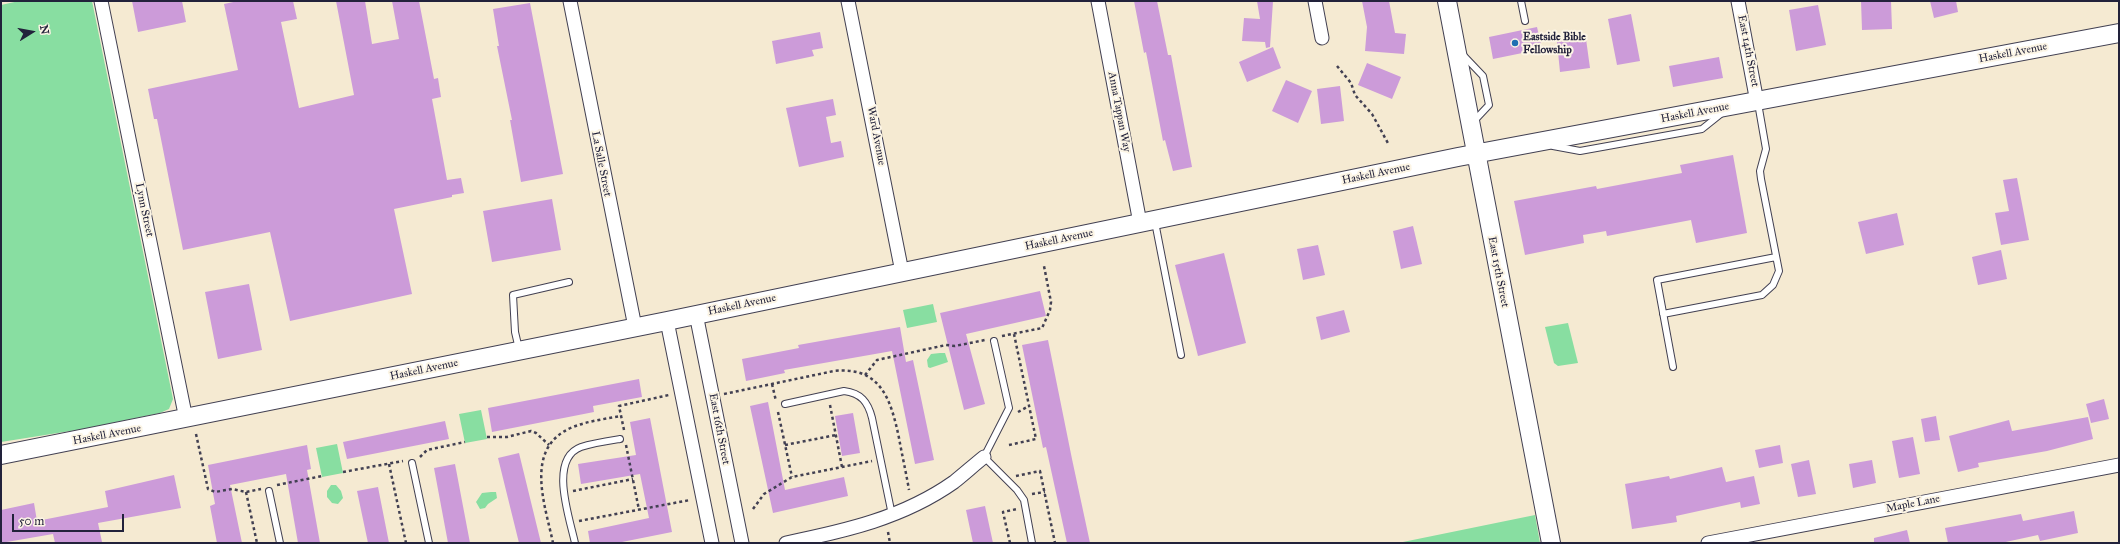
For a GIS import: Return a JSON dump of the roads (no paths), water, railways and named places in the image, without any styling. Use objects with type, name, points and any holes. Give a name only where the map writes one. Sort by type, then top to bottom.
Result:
[{"type":"main road","name":"East 15th Street","points":[[1447,1],[1551,543]]},
{"type":"main road","name":"Haskell Avenue","points":[[1,455],[191,426],[519,351],[1476,154],[2119,33]]},
{"type":"street","name":"Lynn Street","points":[[101,1],[191,426]]},
{"type":"street","name":"La Salle Street","points":[[570,1],[635,327]]},
{"type":"street","name":"Ward Avenue","points":[[848,1],[902,272]]},
{"type":"street","name":"Anna Tappan Way","points":[[1098,1],[1147,222]]},
{"type":"street","points":[[1315,1],[1322,38]]},
{"type":"street","name":"East 14th Street","points":[[1738,1],[1757,102]]},
{"type":"street","name":"East 16th Street","points":[[696,314],[742,543]]},
{"type":"street","points":[[667,321],[712,543]]},
{"type":"street","points":[[786,543],[805,541],[845,531],[892,515],[954,482],[984,457]]},
{"type":"street","name":"Maple Lane","points":[[1708,543],[2119,465]]},
{"type":"lane","points":[[1520,1],[1525,21]]},
{"type":"lane","points":[[1663,314],[1762,295],[1773,285],[1779,271],[1761,179],[1760,170],[1766,149],[1757,102]]},
{"type":"lane","points":[[1147,222],[1182,355]]},
{"type":"lane","points":[[1673,367],[1657,280],[1776,257]]},
{"type":"lane","points":[[519,351],[515,332],[513,295],[569,282]]},
{"type":"lane","points":[[993,340],[1009,408],[984,457],[1017,490],[1024,500],[1032,543]]},
{"type":"lane","points":[[785,404],[844,391],[853,392],[862,397],[869,407],[892,515]]},
{"type":"lane","points":[[575,543],[565,493],[563,476],[565,462],[571,453],[580,447],[623,439]]},
{"type":"lane","points":[[412,463],[429,543]]},
{"type":"lane","points":[[269,491],[280,543]]},
{"type":"place","name":"Eastside Bible Fellowship","points":[[1515,43]]}]
